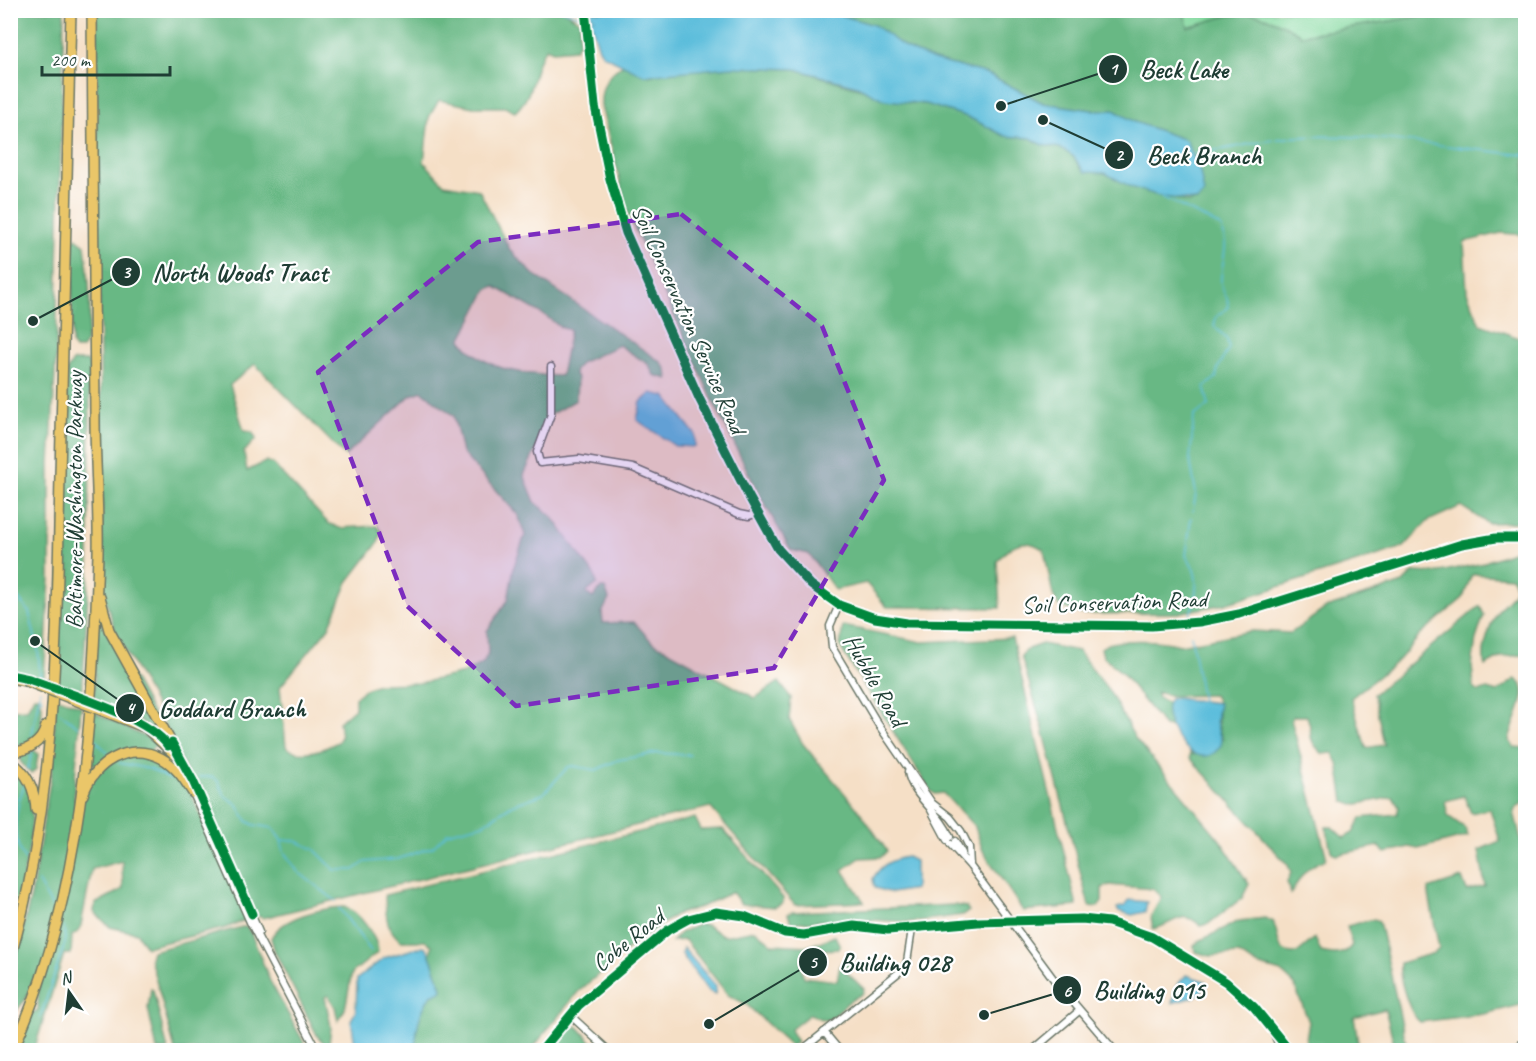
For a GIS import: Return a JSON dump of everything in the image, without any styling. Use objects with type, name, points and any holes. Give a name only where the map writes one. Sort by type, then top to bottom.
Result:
[{"type":"highway","name":"Baltimore-Washington Parkway","points":[[10,959],[31,877],[51,700],[58,591],[71,10]]},
{"type":"highway","name":"Baltimore-Washington Parkway","points":[[13,1050],[28,1016],[51,947],[76,827],[88,715],[98,552],[92,10]]},
{"type":"highway","points":[[98,552],[100,602],[105,621],[195,792]]},
{"type":"highway","points":[[10,678],[26,681],[133,723],[172,757],[195,792]]},
{"type":"highway","points":[[10,752],[27,749],[42,735],[51,700]]},
{"type":"highway","points":[[76,827],[88,782],[100,766],[121,755],[142,753],[160,757],[178,771],[195,792]]},
{"type":"highway","points":[[10,761],[24,773],[32,786],[38,826]]},
{"type":"main road","name":"Soil Conservation Service Road","points":[[585,10],[595,106],[610,179],[626,233],[699,399],[778,549],[795,571],[838,605]]},
{"type":"main road","name":"Soil Conservation Road","points":[[838,605],[875,618],[907,623],[1176,625],[1239,614],[1462,544],[1496,538],[1526,538]]},
{"type":"street","points":[[551,367],[551,414],[537,452],[540,463],[579,459],[612,462],[651,474],[739,514],[749,516],[758,513]]},
{"type":"street","name":"Hubble Road","points":[[838,605],[830,627],[832,647],[932,803],[950,817],[961,831],[969,848],[970,866]]},
{"type":"street","name":"Hubble Road","points":[[908,768],[911,784],[947,830],[951,840]]},
{"type":"street","points":[[195,792],[250,922],[317,1050]]},
{"type":"street","name":"Hubble Road","points":[[928,804],[934,821],[962,854],[1079,1011],[1114,1050]]},
{"type":"street","name":"Cobe Road","points":[[542,1050],[587,998],[668,930],[698,915],[733,914],[795,935],[854,926],[888,930],[1011,921],[1093,919],[1138,930],[1226,982],[1269,1024]]},
{"type":"street","points":[[802,1050],[903,969],[907,962],[912,928]]},
{"type":"street","points":[[1033,1050],[1079,1011]]},
{"type":"street","points":[[571,1016],[608,1050]]},
{"type":"street","points":[[1269,1024],[1281,1050]]},
{"type":"street","points":[[1269,1024],[1289,1050]]},
{"type":"street","points":[[824,1032],[839,1050]]},
{"type":"street","points":[[1514,1050],[1526,1040]]},
{"type":"highlighted area","points":[[681,214],[822,326],[884,480],[774,668],[516,706],[407,606],[318,372],[478,242]]},
{"type":"green space","points":[[11,10],[64,11],[56,355],[50,464],[50,578],[44,680],[11,670]]},
{"type":"green space","points":[[562,10],[580,21],[579,43],[575,49],[553,51],[546,48],[527,97],[515,112],[505,107],[473,107],[439,100],[429,117],[424,162],[444,184],[479,190],[510,250],[533,274],[661,362],[667,370],[668,379],[654,375],[648,364],[619,345],[580,363],[574,372],[577,378],[576,400],[551,414],[524,475],[535,502],[552,516],[595,576],[597,584],[586,593],[593,598],[601,588],[605,588],[609,599],[602,613],[603,623],[634,622],[652,642],[755,698],[779,682],[791,698],[789,719],[803,744],[861,813],[887,851],[881,857],[860,858],[843,870],[864,902],[795,905],[710,807],[263,918],[252,914],[158,710],[116,633],[103,592],[96,11]],"holes":[[[494,286],[546,316],[560,327],[570,330],[561,376],[520,372],[494,365],[481,359],[461,340],[487,290]],[[255,364],[345,456],[411,395],[422,391],[454,416],[462,453],[518,515],[525,535],[514,566],[508,600],[487,631],[488,653],[483,663],[464,673],[420,683],[378,684],[363,690],[355,698],[355,708],[339,722],[341,737],[338,742],[312,752],[298,752],[286,747],[280,687],[329,627],[348,582],[378,543],[381,532],[377,526],[339,528],[328,523],[273,464],[267,461],[247,471],[244,452],[256,439],[252,432],[244,431],[230,385]]]},
{"type":"green space","points":[[1183,10],[1188,27],[1246,14],[1270,19],[1301,35],[1455,11],[1525,11],[1525,235],[1501,233],[1464,242],[1467,292],[1480,324],[1525,340],[1525,522],[1487,523],[1461,506],[1428,521],[1404,547],[1225,604],[1178,613],[1082,614],[1059,606],[1053,595],[1044,550],[1030,543],[1013,546],[997,561],[1000,608],[887,607],[866,583],[835,590],[809,554],[791,550],[759,494],[715,405],[628,214],[601,106],[606,81],[624,64],[649,76],[670,71],[731,67],[795,69],[909,103],[926,104],[968,117],[1005,136],[1031,138],[1042,145],[1060,148],[1073,156],[1081,168],[1105,173],[1148,192],[1188,202],[1197,201],[1201,197],[1200,172],[1186,140],[1135,122],[1114,110],[1099,111],[1043,103],[988,74],[934,60],[906,48],[874,25],[827,11]]},
{"type":"green space","points":[[1183,11],[1455,11],[1301,35],[1270,19],[1246,14],[1188,27]]},
{"type":"green space","points":[[76,238],[85,245],[89,283],[88,328],[82,349],[75,349],[72,345],[72,242]]},
{"type":"green space","points":[[73,361],[87,361],[90,368],[89,574],[82,698],[56,688],[67,370]]},
{"type":"green space","points":[[1515,551],[1525,551],[1525,660],[1524,655],[1501,657],[1485,666],[1485,645],[1490,629],[1499,610],[1513,594],[1515,585],[1511,577],[1475,574],[1471,576],[1463,598],[1423,632],[1399,660],[1351,698],[1366,748],[1384,745],[1374,694],[1480,606],[1484,615],[1476,639],[1472,666],[1474,688],[1479,692],[1487,689],[1497,692],[1515,679],[1521,683],[1523,689],[1521,706],[1509,740],[1514,747],[1525,748],[1525,802],[1516,807],[1514,812],[1525,855],[1525,1004],[1484,1014],[1420,1022],[1405,995],[1400,963],[1434,953],[1439,949],[1428,889],[1462,878],[1467,891],[1485,886],[1479,850],[1500,841],[1490,809],[1471,813],[1464,796],[1445,801],[1448,816],[1465,828],[1468,836],[1418,849],[1409,847],[1385,853],[1379,846],[1336,855],[1331,851],[1326,827],[1332,827],[1344,838],[1353,833],[1361,818],[1397,814],[1399,807],[1393,797],[1353,805],[1344,801],[1338,763],[1333,753],[1323,754],[1314,743],[1307,716],[1294,716],[1291,719],[1326,855],[1325,860],[1304,873],[1291,894],[1287,882],[1291,873],[1288,865],[1190,758],[1190,752],[1193,755],[1223,739],[1218,725],[1218,703],[1213,695],[1172,696],[1156,692],[1158,698],[1167,702],[1170,727],[1164,726],[1122,673],[1103,656],[1101,648],[1116,642],[1127,641],[1151,641],[1180,645],[1252,631],[1291,633],[1326,608],[1403,583],[1414,572],[1434,573],[1479,564]]},
{"type":"green space","points":[[101,623],[161,729],[153,729],[128,714],[93,701],[98,624]]},
{"type":"green space","points":[[843,626],[922,642],[1012,638],[1077,906],[1023,911],[983,851],[975,827],[943,793],[935,794],[930,790],[840,646]]},
{"type":"green space","points":[[1042,644],[1078,651],[1109,691],[1135,738],[1220,840],[1249,884],[1242,898],[1208,924],[1201,926],[1188,918],[1183,918],[1153,929],[1151,917],[1161,897],[1153,889],[1109,885],[1102,888],[1102,902],[1098,907],[1089,906],[1043,729],[1021,656],[1028,649]]},
{"type":"green space","points":[[34,696],[38,696],[42,705],[41,731],[27,744],[11,748],[11,710],[27,709]]},
{"type":"green space","points":[[56,697],[81,706],[74,790],[76,824],[83,796],[102,764],[93,765],[92,711],[151,740],[156,744],[149,753],[183,777],[249,919],[225,928],[146,947],[137,933],[110,927],[94,912],[95,904],[123,889],[122,861],[92,869],[80,930],[72,936],[71,954],[64,954],[34,1050],[13,1050],[28,1015],[38,1010],[39,971],[25,1000],[13,1015],[11,1015],[11,977],[31,896],[52,770]]},
{"type":"green space","points":[[34,750],[38,754],[36,769],[31,774],[20,761],[21,756]]},
{"type":"green space","points":[[11,766],[23,778],[30,795],[32,816],[26,864],[11,924]]},
{"type":"green space","points":[[695,818],[701,830],[723,829],[783,898],[783,903],[775,907],[741,904],[732,892],[703,906],[675,915],[628,949],[578,992],[531,1050],[417,1050],[417,1029],[421,1015],[427,1001],[442,988],[430,956],[432,945],[425,941],[401,941],[396,936],[387,921],[385,895]]},
{"type":"green space","points":[[955,905],[966,907],[969,911],[963,915],[911,922],[853,919],[791,923],[788,914],[792,912]]},
{"type":"green space","points":[[344,907],[355,913],[366,925],[375,939],[378,952],[352,973],[345,1009],[338,1021],[335,1007],[328,995],[325,997],[331,1027],[329,1043],[325,1044],[318,1037],[275,952],[271,938],[284,924],[293,919],[325,909]]},
{"type":"green space","points":[[1265,918],[1273,922],[1281,948],[1289,953],[1297,953],[1315,938],[1321,952],[1342,953],[1352,945],[1347,926],[1374,919],[1379,921],[1406,1043],[1398,1047],[1394,1044],[1385,1009],[1354,1017],[1358,1043],[1338,1050],[1304,1050],[1309,1022],[1294,984],[1281,972],[1257,965],[1239,954],[1211,956],[1195,952],[1194,946],[1199,941],[1239,921]]},
{"type":"green space","points":[[699,924],[706,925],[724,936],[755,930],[772,944],[809,946],[835,936],[840,946],[838,949],[815,950],[804,954],[801,966],[804,977],[837,981],[842,962],[853,956],[856,958],[844,970],[864,989],[863,993],[831,1019],[823,1020],[810,1014],[790,1030],[797,1042],[791,1046],[746,1004],[728,995],[685,940],[672,941],[680,933]]},
{"type":"green space","points":[[247,927],[251,933],[270,981],[308,1050],[175,1050],[150,958],[152,951]]},
{"type":"green space","points":[[151,988],[168,1050],[157,1050],[148,1008]]},
{"type":"green space","points":[[572,1025],[578,1027],[599,1050],[550,1050]]},
{"type":"water","points":[[590,11],[827,11],[874,25],[906,48],[934,60],[988,74],[1043,103],[1099,111],[1114,110],[1135,122],[1186,140],[1200,172],[1204,193],[1197,201],[1162,197],[1131,187],[1105,173],[1085,172],[1073,156],[1060,148],[1042,145],[1031,138],[1005,136],[968,117],[926,104],[885,100],[857,86],[795,69],[731,67],[644,75],[603,55],[590,20],[595,18],[590,15]]},
{"type":"water","points":[[651,393],[665,396],[695,434],[695,447],[675,446],[637,420],[641,402]]},
{"type":"water","points":[[1170,699],[1219,703],[1216,723],[1222,743],[1214,753],[1205,756],[1195,754],[1178,739],[1168,717],[1167,707]]},
{"type":"water","points":[[907,857],[915,861],[915,889],[892,893],[875,888],[873,879],[883,866],[896,859]]},
{"type":"water","points":[[1129,900],[1147,902],[1145,912],[1132,915],[1118,911],[1117,908],[1125,906]]},
{"type":"water","points":[[424,947],[428,950],[442,988],[441,991],[431,995],[421,1014],[416,1036],[417,1050],[356,1050],[351,1020],[356,1011],[357,979],[384,958]]},
{"type":"water","points":[[683,948],[716,986],[715,994],[708,991],[685,959],[682,954]]},
{"type":"water","points":[[1186,975],[1205,981],[1206,987],[1197,996],[1172,1003],[1177,985]]},
{"type":"waterway","points":[[562,10],[581,16]]},
{"type":"waterway","points":[[590,18],[596,18]]},
{"type":"waterway","points":[[1193,153],[1284,138],[1326,136],[1383,139],[1526,155]]},
{"type":"waterway","points":[[1162,197],[1220,226],[1225,239],[1221,284],[1228,300],[1228,307],[1216,317],[1214,326],[1227,339],[1229,348],[1218,368],[1216,378],[1204,387],[1209,405],[1194,416],[1190,460],[1196,493],[1193,511]]},
{"type":"waterway","points":[[1190,615],[1196,584],[1194,570],[1186,556],[1191,518]]},
{"type":"waterway","points":[[10,588],[29,612],[38,650],[41,683]]},
{"type":"waterway","points":[[1191,635],[1202,701]]},
{"type":"waterway","points":[[40,690],[43,700]]},
{"type":"waterway","points":[[32,735],[39,698]]},
{"type":"waterway","points":[[59,712],[79,727]]},
{"type":"waterway","points":[[92,737],[108,753]]},
{"type":"waterway","points":[[28,769],[32,752]]},
{"type":"waterway","points":[[281,840],[296,841],[314,849],[335,870],[354,870],[365,862],[398,859],[433,847],[447,833],[483,824],[512,805],[543,794],[568,767],[596,770],[618,760],[657,753],[690,755]]},
{"type":"waterway","points":[[119,763],[150,769],[171,780]]},
{"type":"waterway","points":[[199,777],[213,777],[218,781],[225,796],[237,804],[247,821],[254,825],[273,828],[281,840],[284,852],[298,872],[336,901]]},
{"type":"waterway","points":[[25,783],[16,822],[17,842],[25,860]]},
{"type":"waterway","points":[[10,803],[17,798]]},
{"type":"waterway","points":[[38,882],[54,910]]},
{"type":"waterway","points":[[339,908],[371,951]]},
{"type":"waterway","points":[[40,1018],[65,943],[64,926]]},
{"type":"cycle path","points":[[585,10],[595,106],[610,179],[626,233],[699,398],[778,549],[811,585],[839,605],[875,618],[907,623],[1152,626],[1199,622],[1239,614],[1462,544],[1496,538],[1526,538]]},
{"type":"cycle path","points":[[10,675],[29,679],[125,715],[158,735],[168,746]]},
{"type":"cycle path","points":[[172,743],[193,781],[252,914]]},
{"type":"cycle path","points":[[542,1050],[579,1005],[668,930],[688,919],[716,912],[744,916],[785,933],[804,935],[854,926],[888,930],[978,922],[1082,919],[1109,922],[1152,937],[1226,982],[1254,1007],[1289,1050]]},
{"type":"place","name":"Beck Lake","points":[[1001,106]]},
{"type":"place","name":"Beck Branch","points":[[1043,120]]},
{"type":"place","name":"North Woods Tract","points":[[33,321]]},
{"type":"place","name":"Goddard Branch","points":[[35,641]]},
{"type":"place","name":"Building 015","points":[[984,1015]]},
{"type":"place","name":"Building 028","points":[[709,1024]]}]
